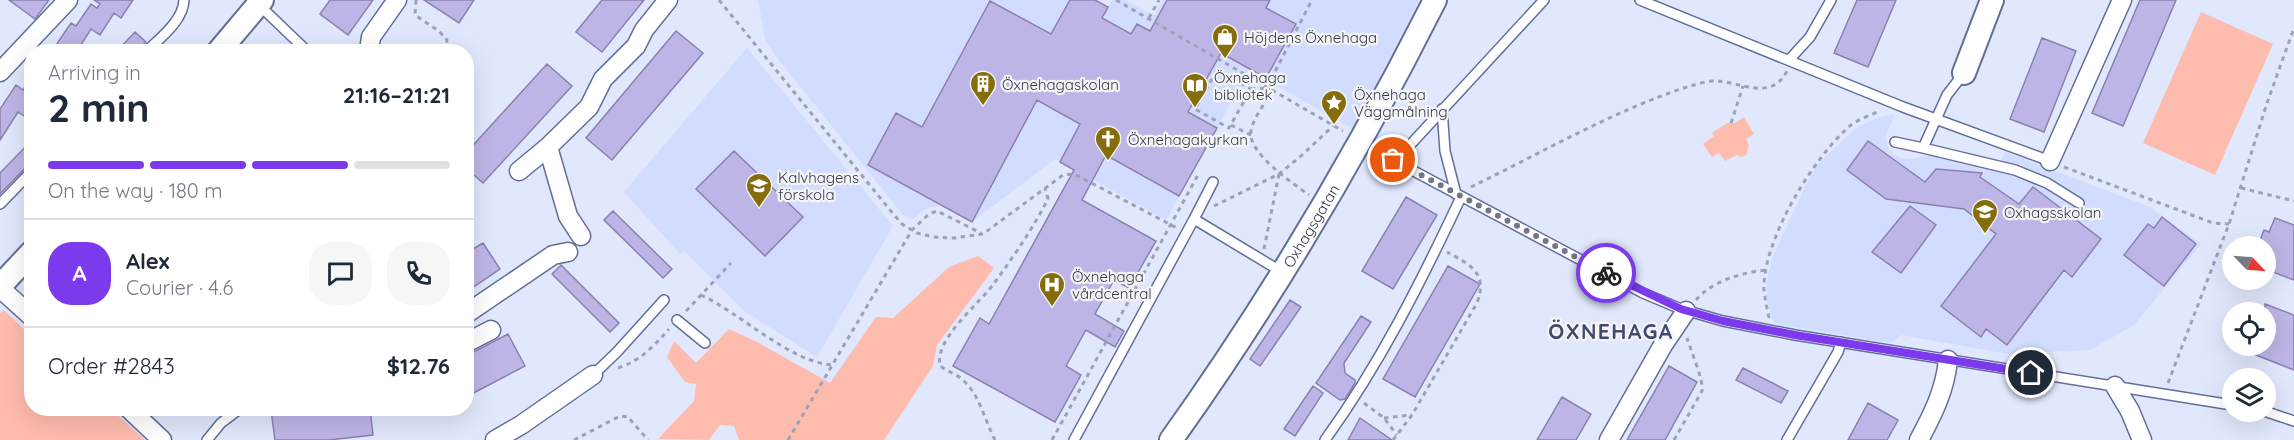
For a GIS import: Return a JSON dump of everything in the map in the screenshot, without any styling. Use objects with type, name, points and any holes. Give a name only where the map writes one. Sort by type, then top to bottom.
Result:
[{"type":"street","points":[[26,44],[68,0]]},
{"type":"street","points":[[370,44],[380,22],[396,0]]},
{"type":"street","points":[[519,171],[548,147],[589,106],[603,79],[636,46],[644,30],[668,0]]},
{"type":"street","name":"Oxhagsgatan","points":[[1171,440],[1219,373],[1284,273],[1341,175],[1436,0]]},
{"type":"street","points":[[1964,73],[1992,0]]},
{"type":"street","points":[[2050,161],[2122,0]]},
{"type":"street","points":[[225,44],[260,2]]},
{"type":"street","points":[[0,72],[24,47]]},
{"type":"street","points":[[548,147],[568,216],[581,236]]},
{"type":"street","points":[[474,309],[553,255],[568,252]]},
{"type":"street","points":[[24,261],[0,287],[24,310]]},
{"type":"street","points":[[1609,440],[1683,314]]},
{"type":"street","points":[[474,339],[491,330]]},
{"type":"street","points":[[1919,440],[1938,403],[1946,378],[1948,360]]},
{"type":"street","points":[[495,440],[546,409],[593,375]]},
{"type":"street","points":[[2115,386],[2130,411],[2142,440]]},
{"type":"street","points":[[136,416],[162,440]]},
{"type":"lane","points":[[154,44],[179,17],[184,8],[184,0]]},
{"type":"lane","points":[[1544,0],[1411,144],[1393,160],[1683,314],[1948,360],[2222,403]]},
{"type":"lane","points":[[1640,0],[1936,120],[2050,161]]},
{"type":"lane","points":[[1791,61],[1810,37],[1831,0]]},
{"type":"lane","points":[[260,2],[300,44]]},
{"type":"lane","points":[[1923,148],[1947,95],[1964,73]]},
{"type":"lane","points":[[1325,440],[1355,398],[1413,297],[1438,247],[1459,196],[1445,151],[1442,109]]},
{"type":"lane","points":[[1895,142],[2015,170],[2047,183],[2079,203]]},
{"type":"lane","points":[[0,204],[24,179]]},
{"type":"lane","points":[[1074,440],[1213,182]]},
{"type":"lane","points":[[1196,216],[1284,273]]},
{"type":"lane","points":[[593,375],[664,300]]},
{"type":"lane","points":[[677,320],[705,343]]},
{"type":"lane","points":[[1786,440],[1828,370],[1841,342]]},
{"type":"lane","points":[[2276,415],[2294,421]]},
{"type":"lane","points":[[207,440],[221,423],[230,416]]},
{"type":"path","points":[[416,0],[415,15],[439,31],[447,40],[446,44]]},
{"type":"path","points":[[719,0],[890,210],[902,224],[912,230],[934,237],[954,238],[983,234],[1063,175],[1073,174],[1187,232]]},
{"type":"path","points":[[1116,0],[1343,131]]},
{"type":"path","points":[[1149,18],[1159,0]]},
{"type":"path","points":[[1312,0],[1251,129],[1251,135],[1261,155],[1279,174],[1313,198]]},
{"type":"path","points":[[2166,393],[2229,224],[2267,103],[2294,28]]},
{"type":"path","points":[[1222,61],[1195,109],[1229,128],[1251,89]]},
{"type":"path","points":[[1459,196],[1641,104],[1692,85],[1716,81],[1761,90],[1785,75],[1791,61]]},
{"type":"path","points":[[1217,70],[1251,89],[1270,88]]},
{"type":"path","points":[[1731,123],[1743,86]]},
{"type":"path","points":[[1773,331],[1764,289],[1767,270],[1775,239],[1790,206],[1812,168],[1828,148],[1853,124],[1882,110],[1903,107]]},
{"type":"path","points":[[1231,125],[1251,135]]},
{"type":"path","points":[[1171,225],[1196,216],[1279,174],[1333,126]]},
{"type":"path","points":[[2050,161],[2213,223],[2229,224]]},
{"type":"path","points":[[1262,260],[1279,174]]},
{"type":"path","points":[[1052,440],[1198,175]]},
{"type":"path","points":[[995,440],[970,387],[962,379],[940,366],[939,360],[956,326],[993,285],[1032,230],[1048,199],[1046,188]]},
{"type":"path","points":[[2241,188],[2294,201]]},
{"type":"path","points":[[788,440],[912,230],[929,214],[937,211],[983,234]]},
{"type":"path","points":[[1393,440],[1412,415],[1481,293],[1481,282],[1477,273],[1468,264],[1438,247]]},
{"type":"path","points":[[593,375],[626,366],[641,357],[731,263]]},
{"type":"path","points":[[1674,440],[1704,384],[1694,361],[1683,314],[1704,291],[1750,271],[1767,270]]},
{"type":"path","points":[[701,295],[720,303],[779,344],[810,360],[832,365]]},
{"type":"path","points":[[1355,398],[1384,418],[1397,435]]},
{"type":"path","points":[[1384,418],[1412,415]]},
{"type":"path","points":[[574,440],[620,416],[628,417],[648,440]]},
{"type":"shaded area","points":[[758,0],[1095,0],[1108,7],[1112,0],[1125,0],[1154,16],[1163,0],[1419,0],[1353,129],[1249,70],[1166,220],[1055,159],[972,222],[941,205],[926,209],[913,219],[903,215],[774,54],[765,39]]},
{"type":"shaded area","points":[[2201,12],[2273,44],[2215,175],[2143,143]]},
{"type":"shaded area","name":"Kalvhagens förskola","points":[[747,48],[893,226],[817,357],[744,311],[684,251],[680,254],[624,192]]},
{"type":"shaded area","name":"Oxhagsskolan","points":[[1895,114],[1885,137],[1889,150],[1899,158],[1913,159],[1931,155],[1998,169],[2005,152],[2150,207],[2201,244],[2134,325],[2090,350],[2008,354],[1901,335],[1891,343],[1777,324],[1773,321],[1767,301],[1767,279],[1773,256],[1805,187],[1818,164],[1857,127],[1880,117]]},
{"type":"shaded area","points":[[1744,117],[1754,134],[1746,139],[1749,145],[1746,155],[1742,157],[1737,155],[1725,161],[1719,153],[1712,157],[1703,144],[1714,136],[1712,133],[1727,123],[1735,123]]},
{"type":"shaded area","points":[[978,256],[994,268],[937,345],[933,366],[884,440],[739,440],[734,426],[720,425],[709,440],[658,439],[694,401],[696,384],[685,382],[667,357],[674,341],[696,363],[729,329],[830,383],[876,317],[893,318],[949,267]]},
{"type":"shaded area","points":[[4,310],[24,329],[24,416],[119,416],[145,440],[0,440],[0,313]]},
{"type":"building","points":[[9,0],[49,0],[35,19]]},
{"type":"building","points":[[94,0],[133,0],[121,18],[114,13],[100,35],[91,29],[81,44],[57,44],[71,23],[76,26],[91,4],[97,8],[100,4]]},
{"type":"building","points":[[330,0],[373,0],[348,35],[320,14]]},
{"type":"building","points":[[424,0],[474,0],[459,23]]},
{"type":"building","points":[[602,0],[644,0],[602,52],[576,32]]},
{"type":"building","points":[[1070,0],[1095,0],[1108,7],[1102,18],[1131,34],[1137,24],[1150,31],[1167,0],[1270,0],[1266,8],[1296,24],[1266,78],[1221,53],[1188,112],[1217,128],[1179,196],[1106,155],[1082,200],[1156,241],[1129,288],[1114,280],[1095,314],[1124,331],[1115,347],[1086,330],[1066,366],[1081,375],[1055,422],[953,366],[980,318],[989,324],[1074,170],[1060,162],[1080,124],[1037,100],[972,222],[868,165],[896,113],[922,127],[990,1],[1051,34]]},
{"type":"building","points":[[1857,0],[1896,0],[1868,67],[1834,53]]},
{"type":"building","points":[[2140,0],[2176,0],[2123,126],[2092,113]]},
{"type":"building","points":[[676,31],[703,53],[612,160],[586,138]]},
{"type":"building","points":[[135,32],[146,42],[144,44],[124,44]]},
{"type":"building","points":[[2042,38],[2076,51],[2044,132],[2010,119]]},
{"type":"building","points":[[547,64],[572,86],[483,183],[474,175],[474,144]]},
{"type":"building","points":[[16,85],[23,90],[24,88],[24,116],[18,112],[0,140],[0,109]]},
{"type":"building","points":[[1868,141],[1925,182],[1936,169],[1982,173],[1980,177],[2019,204],[2033,187],[2101,239],[2072,277],[2064,270],[2007,345],[1986,329],[1981,337],[1941,306],[1996,234],[1964,209],[1886,199],[1847,170]]},
{"type":"building","points":[[24,148],[24,169],[0,194],[0,173]]},
{"type":"building","points":[[734,151],[803,217],[765,256],[696,189]]},
{"type":"building","points":[[1406,197],[1437,215],[1393,289],[1362,271]]},
{"type":"building","points":[[1910,206],[1936,225],[1901,273],[1872,252]]},
{"type":"building","points":[[613,211],[672,269],[663,278],[604,220]]},
{"type":"building","points":[[2162,217],[2196,244],[2164,286],[2124,255],[2148,224],[2154,228]]},
{"type":"building","points":[[2275,218],[2294,225],[2294,280],[2276,273],[2276,236],[2262,236],[2264,230],[2269,232]]},
{"type":"building","points":[[483,243],[500,269],[474,287],[474,248]]},
{"type":"building","points":[[561,265],[619,323],[610,332],[552,274]]},
{"type":"building","points":[[1448,266],[1480,284],[1415,397],[1383,379]]},
{"type":"building","points":[[1290,300],[1301,307],[1260,366],[1250,359]]},
{"type":"building","points":[[2276,308],[2294,315],[2294,370],[2258,356],[2276,356]]},
{"type":"building","points":[[1361,316],[1371,322],[1344,363],[1345,373],[1355,380],[1355,383],[1345,399],[1340,400],[1316,383]]},
{"type":"building","points":[[508,334],[525,366],[474,393],[474,352]]},
{"type":"building","points":[[1669,366],[1697,382],[1665,440],[1627,440]]},
{"type":"building","points":[[1743,368],[1788,391],[1781,403],[1736,380]]},
{"type":"building","points":[[1313,386],[1323,393],[1295,436],[1284,429]]},
{"type":"building","points":[[1562,397],[1591,414],[1576,440],[1537,440]]},
{"type":"building","points":[[1868,403],[1898,420],[1887,440],[1848,440]]},
{"type":"building","points":[[272,416],[371,416],[373,435],[329,440],[275,440]]},
{"type":"building","points":[[1360,418],[1392,440],[1348,440]]},
{"type":"way so far","points":[[1393,160],[1606,273]]},
{"type":"place","name":"Höjdens Öxnehaga","points":[[1225,60]]},
{"type":"place","name":"Öxnehagaskolan","points":[[983,107]]},
{"type":"place","name":"Öxnehaga bibliotek","points":[[1195,109]]},
{"type":"place","name":"Öxnehaga Väggmålning","points":[[1334,126]]},
{"type":"place","name":"Öxnehagakyrkan","points":[[1108,162]]},
{"type":"place","name":"Kalvhagens förskola","points":[[759,209]]},
{"type":"place","name":"Oxhagsskolan","points":[[1985,235]]},
{"type":"place","name":"Öxnehaga vårdcentral","points":[[1052,308]]},
{"type":"district","name":"ÖXNEHAGA","points":[[1611,331]]},
{"type":"route","points":[[1606,273],[1643,293],[1681,309],[1723,321],[1795,335],[2031,373]]}]
